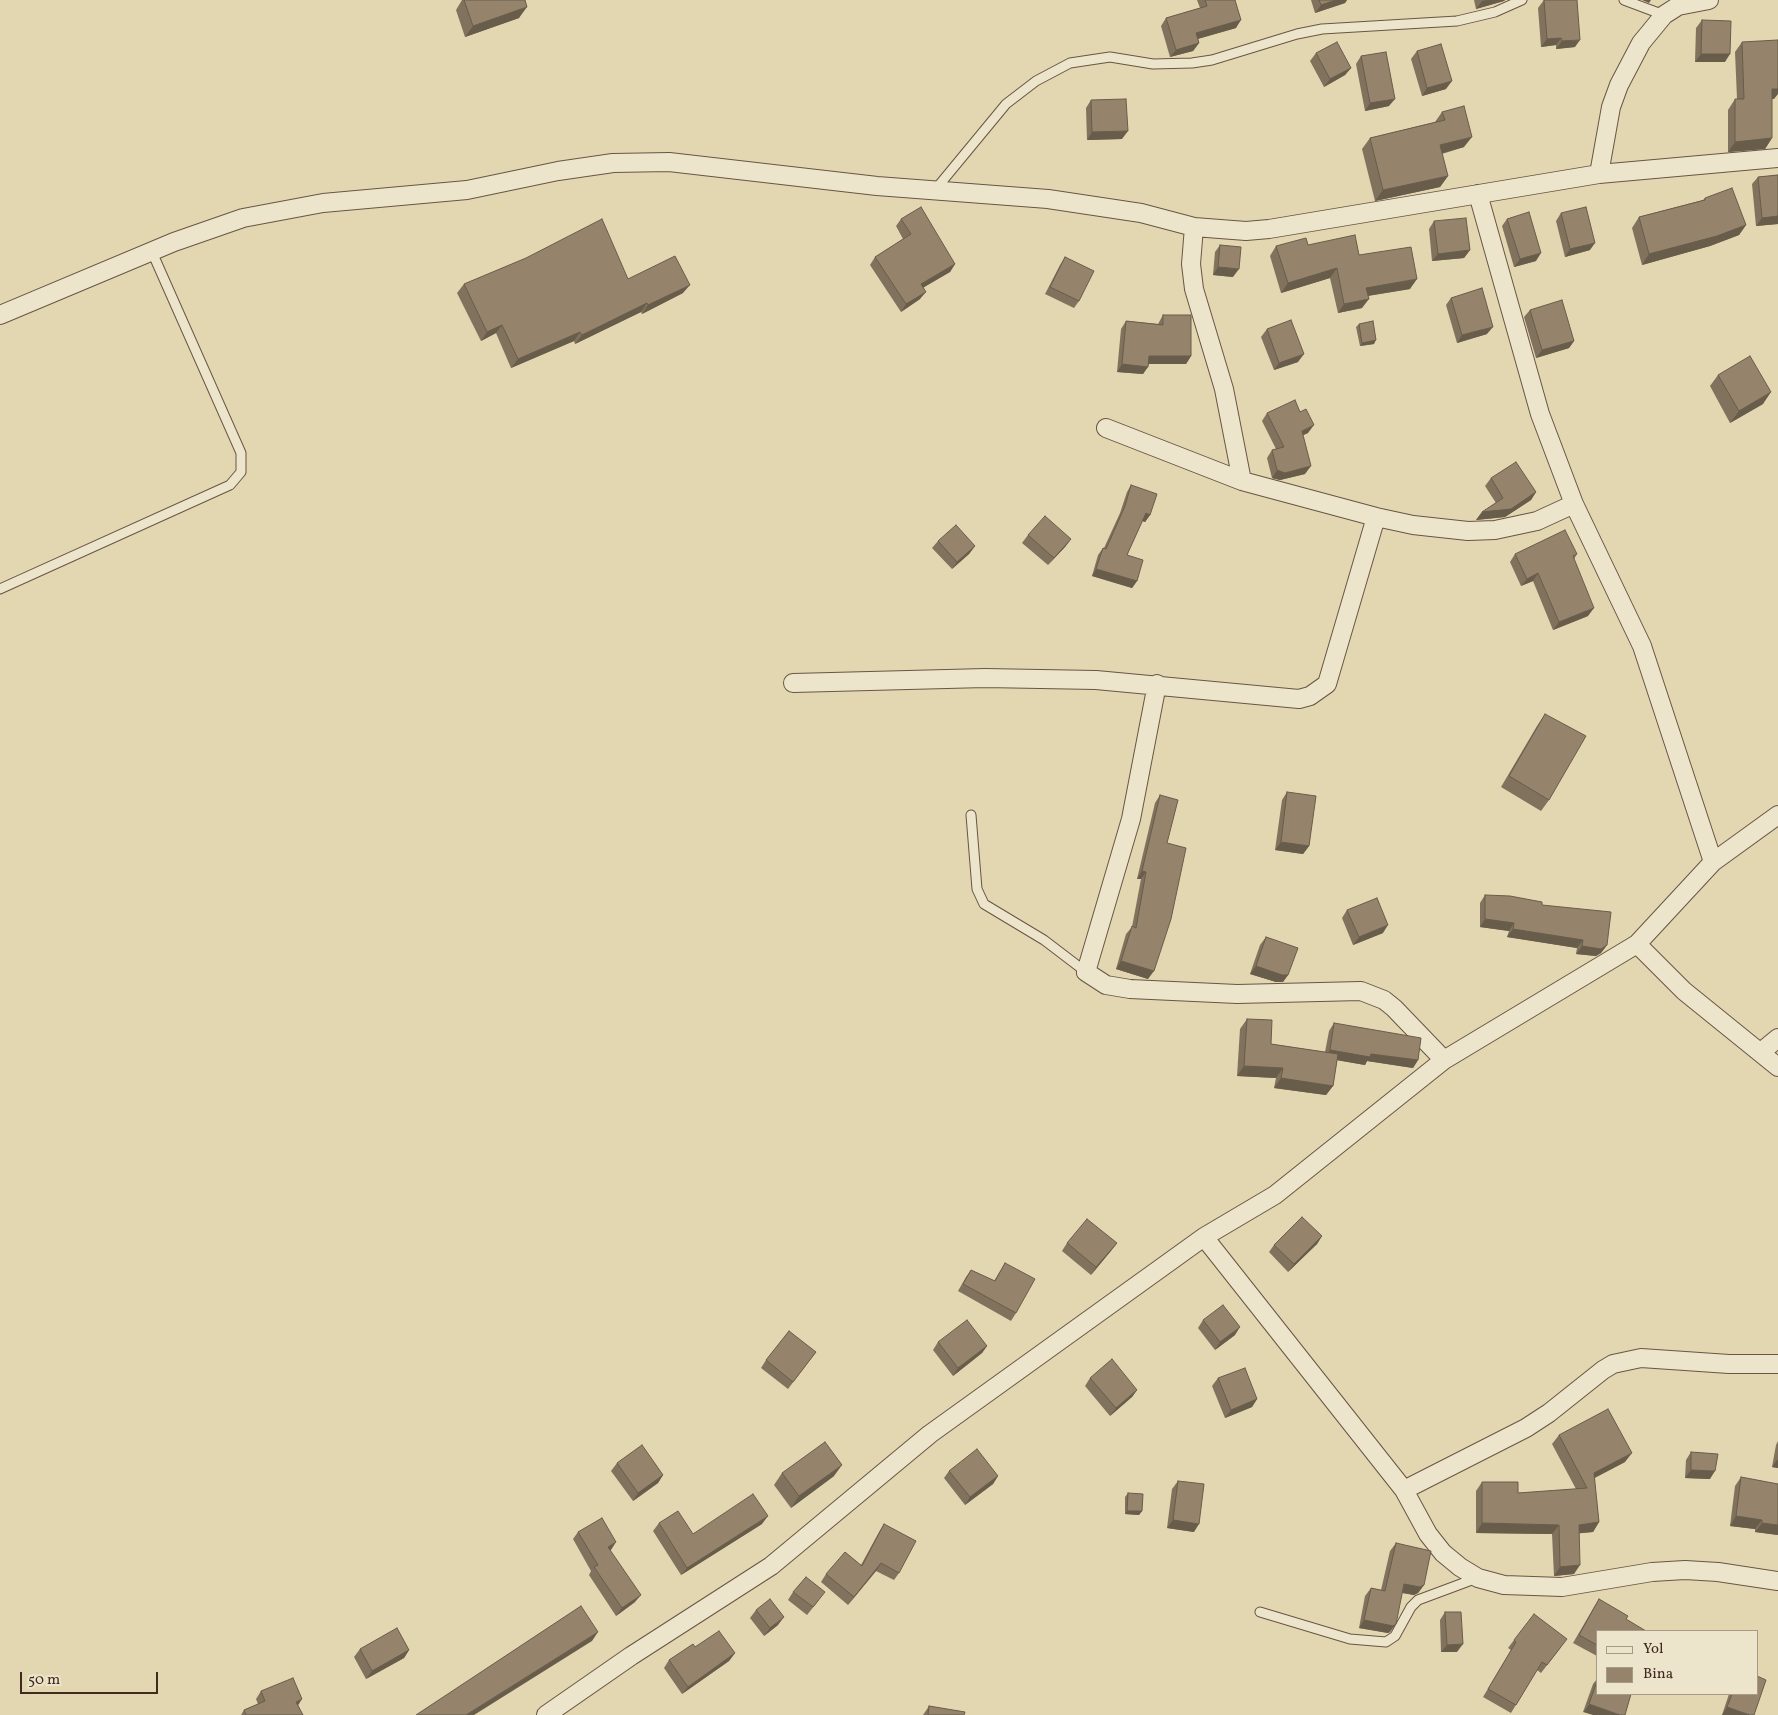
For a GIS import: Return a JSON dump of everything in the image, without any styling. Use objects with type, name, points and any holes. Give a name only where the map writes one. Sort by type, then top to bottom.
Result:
[{"type":"street","points":[[1599,174],[1606,130],[1619,85],[1641,43],[1664,15],[1678,6],[1709,0]]},
{"type":"street","points":[[0,315],[208,229],[243,218],[296,207],[468,190],[567,169],[613,163],[669,162],[877,186],[1048,199],[1093,204],[1141,213],[1194,227],[1219,230],[1269,229],[1599,174],[1778,158]]},
{"type":"street","points":[[1478,194],[1540,414],[1574,504],[1642,646],[1713,862]]},
{"type":"street","points":[[1194,227],[1191,264],[1194,288],[1224,389],[1242,481]]},
{"type":"street","points":[[1106,428],[1242,481],[1376,517],[1442,529],[1494,530],[1537,521],[1574,504]]},
{"type":"street","points":[[794,683],[1036,678],[1157,684],[1299,700],[1319,691],[1326,684],[1376,517]]},
{"type":"street","points":[[1157,684],[1131,819],[1086,972],[1106,985],[1130,989],[1237,994],[1361,992],[1384,1000],[1394,1008],[1444,1060]]},
{"type":"street","points":[[546,1715],[631,1656],[771,1566],[930,1434],[1204,1237],[1275,1195],[1444,1060],[1637,944],[1713,862],[1778,815]]},
{"type":"street","points":[[1637,944],[1684,991],[1778,1067]]},
{"type":"street","points":[[1761,1052],[1778,1038]]},
{"type":"street","points":[[1204,1237],[1404,1490],[1428,1534],[1443,1553],[1460,1567],[1478,1578],[1504,1585],[1562,1587],[1652,1572],[1685,1570],[1718,1572],[1778,1582]]},
{"type":"street","points":[[1404,1490],[1526,1428],[1549,1413],[1603,1370],[1614,1364],[1641,1358],[1729,1364],[1778,1364]]},
{"type":"lane","points":[[934,190],[1006,104],[1036,81],[1070,62],[1110,57],[1153,64],[1192,63],[1212,60],[1297,34],[1322,29],[1457,21],[1495,12],[1522,0]]},
{"type":"lane","points":[[1624,0],[1664,15]]},
{"type":"lane","points":[[0,590],[230,485],[241,472],[241,453],[152,252]]},
{"type":"lane","points":[[970,815],[977,889],[984,904],[1044,940],[1086,972]]},
{"type":"lane","points":[[1260,1612],[1350,1640],[1386,1642],[1395,1636],[1411,1607],[1418,1600],[1478,1578]]},
{"type":"building","points":[[464,0],[525,0],[527,7],[473,26]]},
{"type":"building","points":[[1205,0],[1235,0],[1241,20],[1196,33],[1199,43],[1176,50],[1166,18],[1207,6]]},
{"type":"building","points":[[1319,0],[1336,0],[1321,5]]},
{"type":"building","points":[[1544,0],[1577,0],[1580,40],[1562,41],[1561,38],[1547,39]]},
{"type":"building","points":[[1702,20],[1731,21],[1730,54],[1701,54]]},
{"type":"building","points":[[1778,40],[1778,89],[1772,89],[1772,138],[1735,142],[1735,99],[1744,99],[1742,42]]},
{"type":"building","points":[[1337,42],[1351,68],[1330,79],[1316,53]]},
{"type":"building","points":[[1441,44],[1452,81],[1427,88],[1417,51]]},
{"type":"building","points":[[1386,52],[1395,99],[1370,103],[1361,56]]},
{"type":"building","points":[[1126,99],[1128,131],[1092,132],[1091,100]]},
{"type":"building","points":[[1464,106],[1472,137],[1440,145],[1448,176],[1383,190],[1370,138],[1445,120],[1442,112]]},
{"type":"building","points":[[1778,175],[1778,216],[1762,218],[1758,177]]},
{"type":"building","points":[[1732,188],[1746,225],[1717,236],[1649,254],[1639,217],[1705,200],[1705,198]]},
{"type":"building","points":[[921,207],[955,264],[921,284],[926,292],[906,304],[875,257],[911,234],[901,219]]},
{"type":"building","points":[[1586,207],[1595,243],[1570,249],[1561,213]]},
{"type":"building","points":[[1529,212],[1541,253],[1520,259],[1507,219]]},
{"type":"building","points":[[1466,218],[1470,250],[1438,254],[1434,221]]},
{"type":"building","points":[[602,219],[628,279],[675,256],[690,285],[648,305],[647,303],[582,335],[580,332],[518,359],[502,325],[487,332],[464,284],[526,258]]},
{"type":"building","points":[[1355,235],[1359,255],[1411,247],[1417,279],[1366,288],[1369,299],[1344,304],[1337,268],[1288,283],[1276,246],[1306,238],[1308,245]]},
{"type":"building","points":[[1220,245],[1241,247],[1239,269],[1218,267]]},
{"type":"building","points":[[1065,257],[1094,271],[1079,301],[1050,287]]},
{"type":"building","points":[[1482,288],[1493,327],[1462,335],[1451,298]]},
{"type":"building","points":[[1562,300],[1574,341],[1542,350],[1530,310]]},
{"type":"building","points":[[1163,315],[1191,315],[1191,356],[1149,356],[1148,367],[1122,364],[1126,321],[1163,325]]},
{"type":"building","points":[[1291,320],[1304,354],[1279,363],[1267,329]]},
{"type":"building","points":[[1373,321],[1376,340],[1362,343],[1359,324]]},
{"type":"building","points":[[1750,356],[1771,392],[1739,411],[1718,375]]},
{"type":"building","points":[[1295,400],[1300,412],[1306,409],[1314,425],[1302,431],[1311,466],[1285,473],[1277,470],[1272,450],[1284,447],[1267,413]]},
{"type":"building","points":[[1516,462],[1536,492],[1511,509],[1482,512],[1503,498],[1491,478]]},
{"type":"building","points":[[1131,485],[1157,494],[1150,515],[1146,513],[1127,555],[1143,560],[1137,581],[1096,569],[1103,548],[1106,549],[1125,506]]},
{"type":"building","points":[[1045,516],[1071,539],[1054,558],[1028,535]]},
{"type":"building","points":[[956,525],[975,546],[957,562],[938,541]]},
{"type":"building","points":[[1565,530],[1577,554],[1573,556],[1594,608],[1559,622],[1538,573],[1527,579],[1515,554]]},
{"type":"building","points":[[1545,714],[1586,736],[1549,800],[1509,776]]},
{"type":"building","points":[[1287,792],[1316,796],[1309,846],[1281,842]]},
{"type":"building","points":[[1160,795],[1178,800],[1167,843],[1186,848],[1171,919],[1154,971],[1121,961],[1132,926],[1136,928],[1146,872],[1142,871]]},
{"type":"building","points":[[1485,895],[1510,896],[1542,902],[1542,905],[1611,912],[1607,945],[1601,949],[1582,946],[1583,940],[1513,929],[1514,923],[1485,919]]},
{"type":"building","points":[[1377,898],[1388,925],[1359,937],[1347,910]]},
{"type":"building","points":[[1266,937],[1298,948],[1288,975],[1282,975],[1256,966]]},
{"type":"building","points":[[1247,1019],[1272,1020],[1271,1044],[1338,1054],[1333,1086],[1281,1078],[1283,1068],[1244,1066]]},
{"type":"building","points":[[1334,1023],[1421,1038],[1418,1060],[1371,1054],[1370,1057],[1330,1050]]},
{"type":"building","points":[[1302,1217],[1322,1236],[1294,1264],[1274,1245]]},
{"type":"building","points":[[1087,1219],[1117,1243],[1096,1267],[1067,1243]]},
{"type":"building","points":[[1005,1263],[1035,1279],[1016,1313],[963,1284],[971,1270],[995,1281]]},
{"type":"building","points":[[1223,1305],[1240,1327],[1220,1342],[1203,1320]]},
{"type":"building","points":[[967,1320],[987,1346],[958,1368],[938,1342]]},
{"type":"building","points":[[789,1331],[816,1352],[793,1382],[766,1360]]},
{"type":"building","points":[[1112,1359],[1137,1390],[1116,1408],[1090,1378]]},
{"type":"building","points":[[1245,1368],[1257,1399],[1231,1410],[1218,1378]]},
{"type":"building","points":[[1608,1409],[1632,1453],[1594,1473],[1599,1522],[1579,1525],[1580,1565],[1560,1567],[1559,1525],[1482,1523],[1482,1482],[1518,1482],[1518,1493],[1587,1488],[1559,1435]]},
{"type":"building","points":[[825,1442],[842,1465],[799,1496],[782,1473]]},
{"type":"building","points":[[642,1445],[663,1475],[638,1493],[617,1463]]},
{"type":"building","points":[[977,1449],[998,1476],[970,1497],[949,1471]]},
{"type":"building","points":[[1691,1452],[1718,1454],[1715,1471],[1691,1470]]},
{"type":"building","points":[[1741,1477],[1778,1484],[1778,1525],[1762,1523],[1762,1520],[1736,1516]]},
{"type":"building","points":[[1178,1481],[1204,1484],[1199,1524],[1173,1520]]},
{"type":"building","points":[[1128,1493],[1143,1494],[1142,1511],[1127,1511]]},
{"type":"building","points":[[753,1494],[768,1516],[687,1568],[659,1523],[678,1511],[693,1534]]},
{"type":"building","points":[[602,1518],[616,1542],[608,1547],[641,1595],[622,1608],[594,1567],[598,1565],[578,1532]]},
{"type":"building","points":[[884,1524],[916,1541],[899,1573],[881,1563],[854,1597],[826,1574],[845,1552],[862,1566]]},
{"type":"building","points":[[1396,1543],[1431,1551],[1424,1585],[1420,1587],[1404,1584],[1396,1624],[1393,1626],[1364,1620],[1371,1588],[1385,1591]]},
{"type":"building","points":[[806,1577],[825,1592],[813,1607],[793,1592]]},
{"type":"building","points":[[770,1599],[784,1617],[770,1628],[756,1610]]},
{"type":"building","points":[[1599,1599],[1628,1616],[1626,1619],[1644,1630],[1596,1630],[1596,1644],[1579,1635]]},
{"type":"building","points":[[581,1606],[598,1632],[466,1715],[416,1715]]},
{"type":"building","points":[[1445,1612],[1461,1612],[1463,1644],[1447,1645]]},
{"type":"building","points":[[1534,1614],[1567,1639],[1547,1665],[1542,1662],[1516,1705],[1488,1689],[1516,1642],[1514,1640]]},
{"type":"building","points":[[397,1628],[409,1650],[372,1671],[360,1649]]},
{"type":"building","points":[[719,1631],[735,1653],[688,1687],[669,1660],[693,1644],[695,1647]]},
{"type":"building","points":[[1758,1676],[1766,1680],[1754,1715],[1727,1707],[1732,1695],[1758,1695]]},
{"type":"building","points":[[293,1678],[302,1699],[296,1702],[303,1715],[246,1715],[244,1710],[265,1701],[261,1691]]},
{"type":"building","points":[[1596,1684],[1596,1695],[1631,1695],[1625,1715],[1589,1704]]},
{"type":"building","points":[[929,1706],[965,1712],[964,1715],[928,1715]]}]
